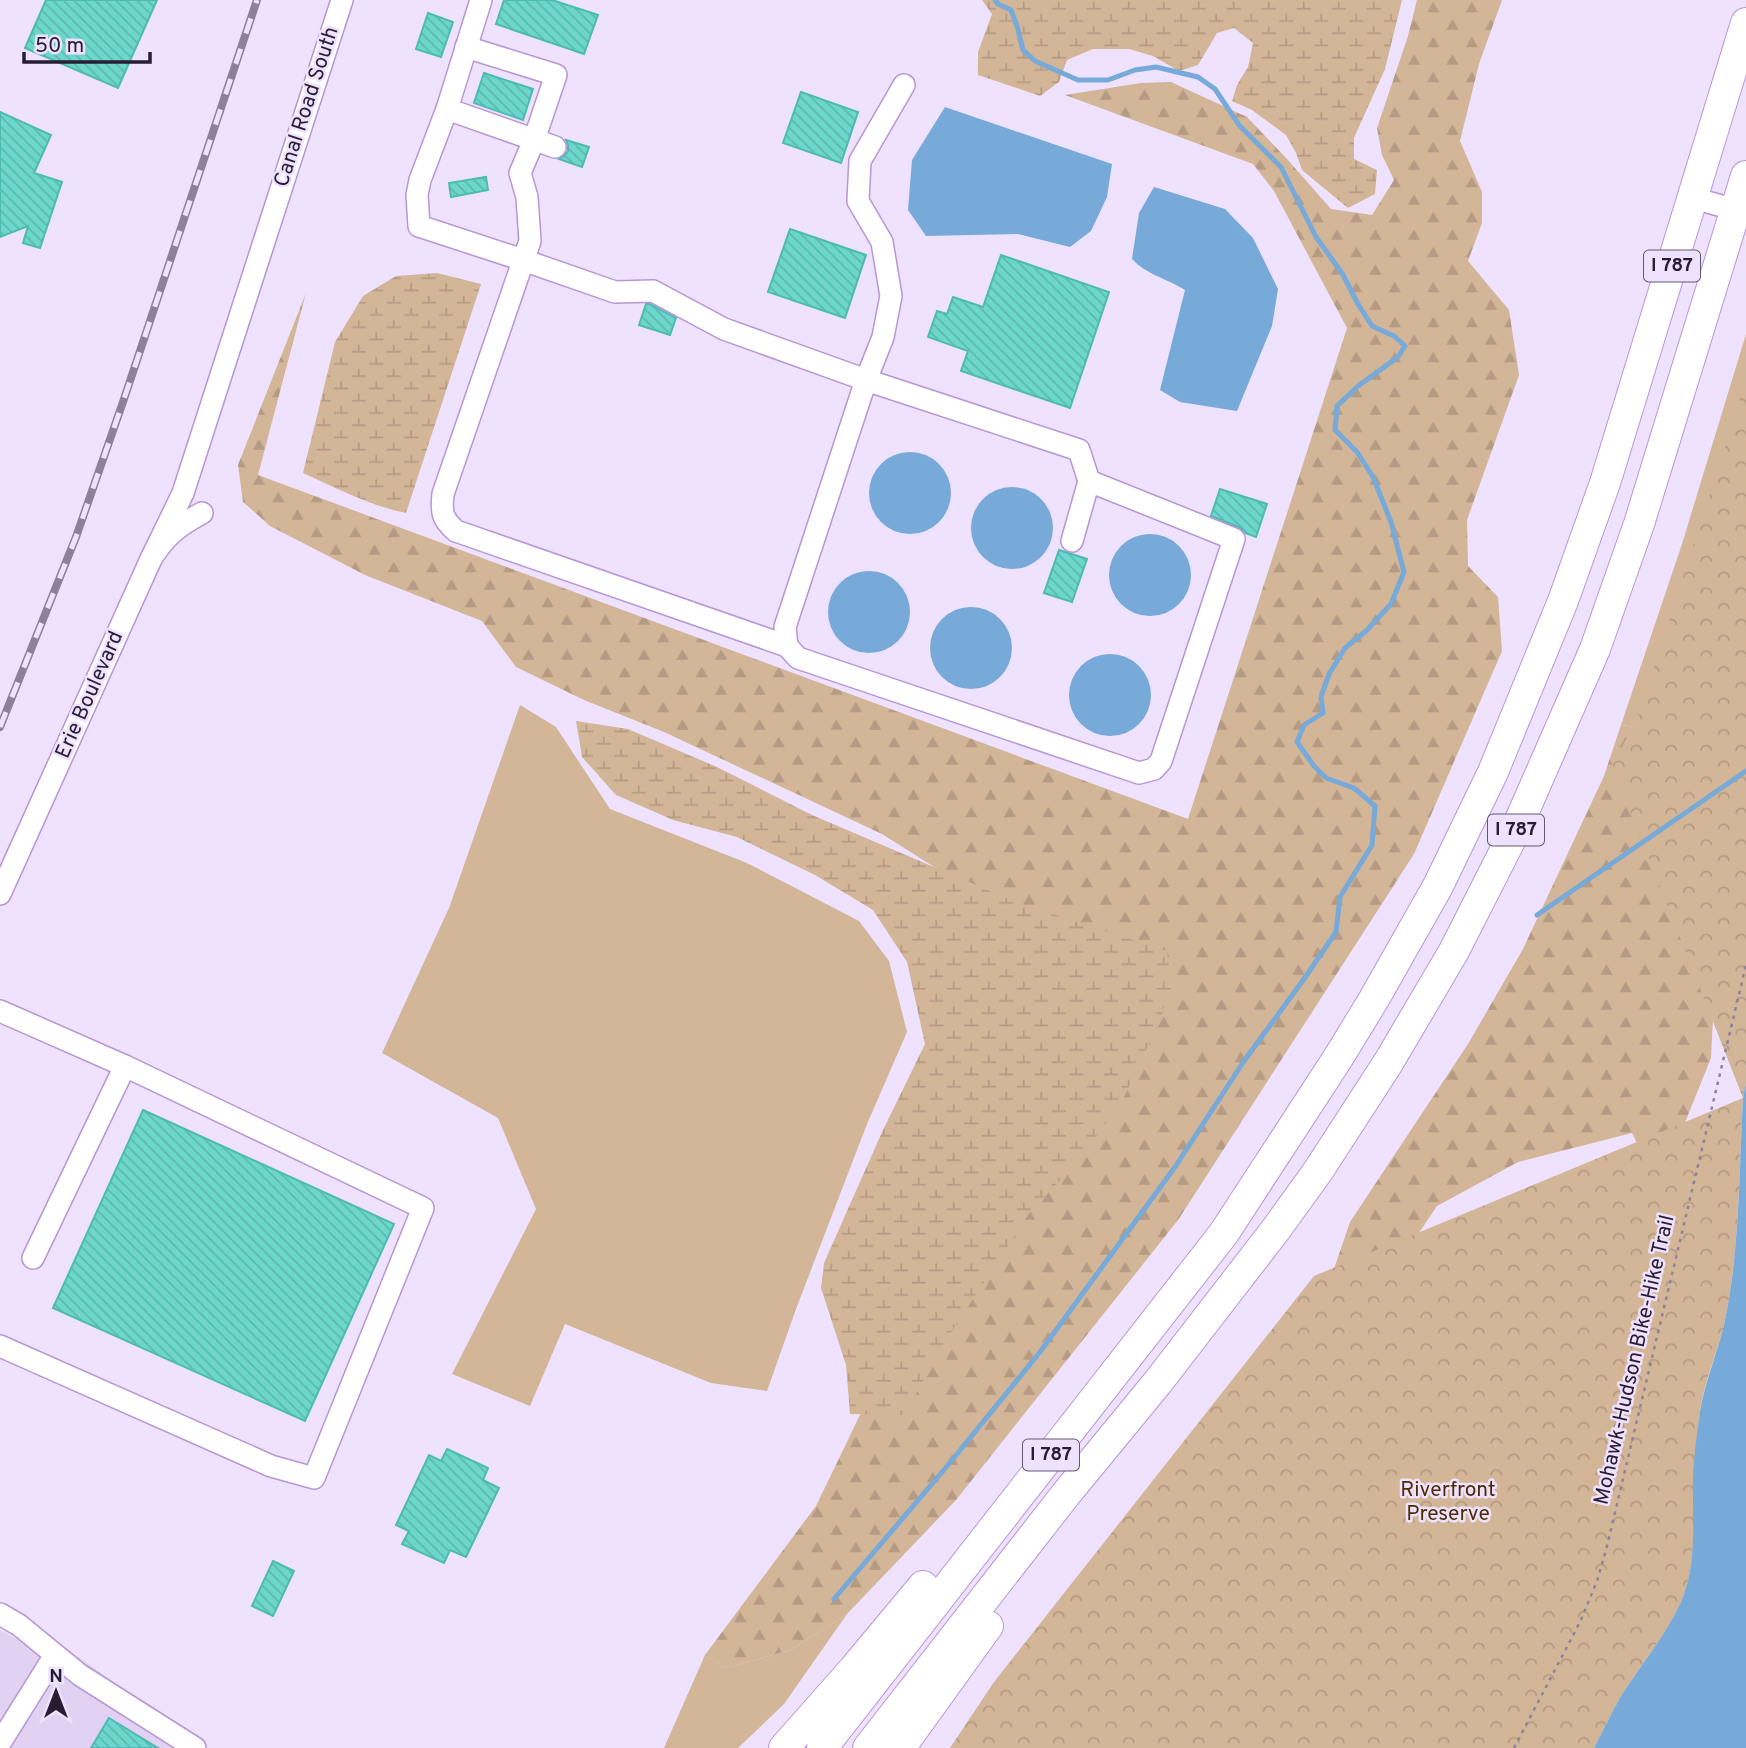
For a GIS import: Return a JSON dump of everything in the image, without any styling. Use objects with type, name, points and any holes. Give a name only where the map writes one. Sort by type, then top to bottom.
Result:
[{"type":"highway","name":"I 787","points":[[822,1748],[1224,1233],[1338,1058],[1438,886],[1493,772],[1541,658],[1588,531],[1746,23]]},
{"type":"highway","name":"I 787","points":[[868,1748],[1278,1227],[1353,1118],[1441,974],[1512,838],[1595,649],[1639,524],[1746,176]]},
{"type":"highway","points":[[784,1748],[894,1622],[1087,1385],[1208,1230],[1273,1156]]},
{"type":"highway","points":[[900,1748],[994,1618],[1074,1514],[1158,1382]]},
{"type":"street","name":"Canal Road South","points":[[151,559],[183,493],[342,0]]},
{"type":"street","points":[[481,0],[447,109],[420,180],[416,195],[419,226],[615,292],[653,291],[724,328],[866,380],[1080,450],[1089,481],[1072,541]]},
{"type":"street","points":[[466,47],[556,75],[520,173],[527,198],[530,241],[443,494],[442,509],[446,523],[456,531],[787,646],[799,659],[1139,773],[1154,769],[1161,761],[1234,539],[1089,481]]},
{"type":"street","points":[[787,646],[785,626],[866,380],[883,337],[891,296],[882,242],[858,201],[860,161],[904,85]]},
{"type":"street","points":[[447,109],[555,147]]},
{"type":"street","points":[[1693,198],[1736,210]]},
{"type":"street","name":"Erie Boulevard","points":[[0,894],[151,559],[171,532],[202,513]]},
{"type":"street","points":[[0,1011],[125,1066],[423,1208],[314,1478],[271,1466],[0,1346]]},
{"type":"street","points":[[33,1258],[125,1066]]},
{"type":"street","points":[[0,1614],[19,1625],[80,1675],[195,1748]]},
{"type":"street","points":[[0,1743],[8,1712],[55,1655]]},
{"type":"path","name":"Mohawk-Hudson Bike-Hike Trail","points":[[1514,1748],[1580,1622],[1597,1581],[1746,965]]},
{"type":"shaded area","points":[[0,1630],[41,1653],[52,1638],[206,1748],[0,1748]]},
{"type":"green space","points":[[982,0],[1402,0],[1385,69],[1354,138],[1354,159],[1377,170],[1375,194],[1348,208],[1302,170],[1286,135],[1252,110],[1232,101],[1237,85],[1248,67],[1253,43],[1234,28],[1217,33],[1198,65],[1179,71],[1153,56],[1129,49],[1093,49],[1067,60],[1059,82],[1040,96],[978,75],[978,52],[992,14]]},
{"type":"green space","points":[[1417,0],[1502,0],[1479,64],[1460,141],[1482,192],[1482,223],[1468,261],[1509,310],[1519,375],[1467,520],[1468,566],[1498,597],[1502,651],[1414,854],[1178,1220],[956,1500],[847,1614],[791,1650],[726,1668],[705,1655],[816,1506],[873,1388],[1034,930],[882,834],[664,732],[584,700],[516,667],[482,621],[365,575],[270,526],[243,502],[238,465],[306,293],[258,475],[1188,819],[1347,328],[1274,191],[1253,164],[1065,95],[1141,83],[1171,82],[1247,117],[1331,209],[1372,215],[1394,180],[1382,155],[1377,128],[1408,36]]},
{"type":"green space","points":[[437,273],[481,284],[406,513],[366,501],[303,473],[335,342],[363,296],[396,276]]},
{"type":"green space","points":[[1746,334],[1746,673],[1684,734],[1621,725],[1682,544]]},
{"type":"green space","points":[[1746,377],[1746,1082],[1743,1098],[1612,764],[1637,720]]},
{"type":"green space","points":[[520,705],[556,727],[610,809],[747,863],[859,921],[889,961],[907,1032],[867,1124],[767,1391],[711,1383],[565,1324],[530,1406],[452,1374],[536,1209],[498,1118],[382,1053],[449,908]]},
{"type":"green space","points":[[576,721],[628,729],[717,767],[812,815],[1016,902],[1167,951],[1172,986],[1155,1031],[1123,1099],[1079,1160],[1030,1212],[935,1357],[905,1415],[850,1414],[846,1365],[821,1288],[824,1263],[883,1130],[925,1044],[907,962],[873,910],[815,875],[737,837],[673,820],[616,795],[582,757]]},
{"type":"green space","points":[[1621,725],[1684,734],[1715,977],[1711,1058],[1665,1172],[1647,1163],[1632,1133],[1518,1162],[1437,1206],[1396,1267],[1324,1298],[1350,1222],[1468,1044],[1523,949],[1604,776]]},
{"type":"green space","name":"Riverfront Preserve","points":[[1743,1098],[1731,1288],[1700,1412],[1693,1544],[1688,1583],[1675,1615],[1621,1696],[1594,1748],[950,1748],[994,1682],[1314,1276]]},
{"type":"green space","points":[[847,1614],[784,1704],[738,1748],[664,1748],[705,1655],[726,1668],[791,1650]]},
{"type":"water","points":[[945,107],[1112,164],[1107,197],[1091,231],[1070,247],[1018,234],[926,236],[908,210],[912,160]]},
{"type":"water","points":[[1154,187],[1225,209],[1253,238],[1278,289],[1272,326],[1237,411],[1180,402],[1160,390],[1185,290],[1150,273],[1132,259],[1139,213]]},
{"type":"water","points":[[910,452],[926,455],[939,464],[948,477],[951,493],[948,509],[939,522],[926,531],[910,534],[894,531],[881,522],[872,509],[869,493],[872,477],[881,464],[894,455]]},
{"type":"water","points":[[1012,487],[1028,490],[1041,499],[1050,512],[1053,528],[1050,544],[1041,557],[1028,566],[1012,569],[996,566],[983,557],[974,544],[971,528],[974,512],[983,499],[996,490]]},
{"type":"water","points":[[1150,534],[1166,537],[1179,546],[1188,559],[1191,575],[1188,591],[1179,604],[1166,613],[1150,616],[1134,613],[1121,604],[1112,591],[1109,575],[1112,559],[1121,546],[1134,537]]},
{"type":"water","points":[[869,571],[885,574],[898,583],[907,596],[910,612],[907,628],[898,641],[885,650],[869,653],[853,650],[840,641],[831,628],[828,612],[831,596],[840,583],[853,574]]},
{"type":"water","points":[[971,607],[987,610],[1000,619],[1009,632],[1012,648],[1009,664],[1000,677],[987,686],[971,689],[955,686],[942,677],[933,664],[930,648],[933,632],[942,619],[955,610]]},
{"type":"water","points":[[1110,654],[1126,657],[1139,666],[1148,679],[1151,695],[1148,711],[1139,724],[1126,733],[1110,736],[1094,733],[1081,724],[1072,711],[1069,695],[1072,679],[1081,666],[1094,657]]},
{"type":"water","points":[[1746,1082],[1746,1748],[1594,1748],[1621,1696],[1675,1615],[1690,1571],[1693,1476],[1702,1400],[1731,1288]]},
{"type":"building","points":[[46,0],[157,0],[118,88],[25,48]]},
{"type":"building","points":[[504,0],[552,0],[598,15],[584,54],[496,24]]},
{"type":"building","points":[[428,13],[453,22],[441,57],[416,49]]},
{"type":"building","points":[[484,73],[533,89],[523,120],[474,103]]},
{"type":"building","points":[[801,92],[858,112],[841,163],[783,143]]},
{"type":"building","points":[[0,112],[51,135],[34,173],[62,182],[40,248],[23,243],[28,226],[0,237]]},
{"type":"building","points":[[566,140],[589,147],[582,167],[559,159],[568,151]]},
{"type":"building","points":[[486,177],[488,190],[451,197],[449,183]]},
{"type":"building","points":[[790,229],[866,255],[845,318],[768,292]]},
{"type":"building","points":[[1001,255],[1109,292],[1070,408],[961,371],[968,351],[928,337],[937,311],[947,314],[953,297],[983,307]]},
{"type":"building","points":[[646,304],[676,318],[670,335],[639,325]]},
{"type":"building","points":[[1220,489],[1267,504],[1256,537],[1211,516]]},
{"type":"building","points":[[1059,550],[1087,559],[1072,602],[1044,593]]},
{"type":"building","points":[[143,1110],[394,1224],[305,1421],[53,1308]]},
{"type":"building","points":[[447,1449],[488,1468],[483,1480],[499,1488],[466,1557],[450,1550],[444,1563],[402,1544],[409,1531],[396,1525],[429,1455],[441,1461]]},
{"type":"building","points":[[273,1561],[294,1571],[273,1616],[252,1606]]},
{"type":"building","points":[[109,1718],[158,1748],[91,1748]]},
{"type":"waterway","points":[[834,1599],[1040,1352],[1175,1167],[1244,1061],[1336,932],[1340,897],[1372,845],[1375,806],[1354,788],[1326,778],[1297,742],[1304,725],[1323,713],[1321,697],[1329,674],[1345,648],[1366,631],[1391,604],[1404,572],[1391,522],[1373,477],[1357,452],[1335,430],[1337,406],[1358,386],[1398,357],[1405,346],[1394,336],[1372,326],[1342,273],[1316,237],[1281,167],[1239,125],[1215,89],[1198,77],[1156,67],[1135,70],[1108,80],[1078,80],[1035,61],[1023,50],[1011,10],[995,0]]},
{"type":"waterway","points":[[1537,915],[1746,771]]},
{"type":"railway","points":[[0,727],[76,537],[257,0]]}]
